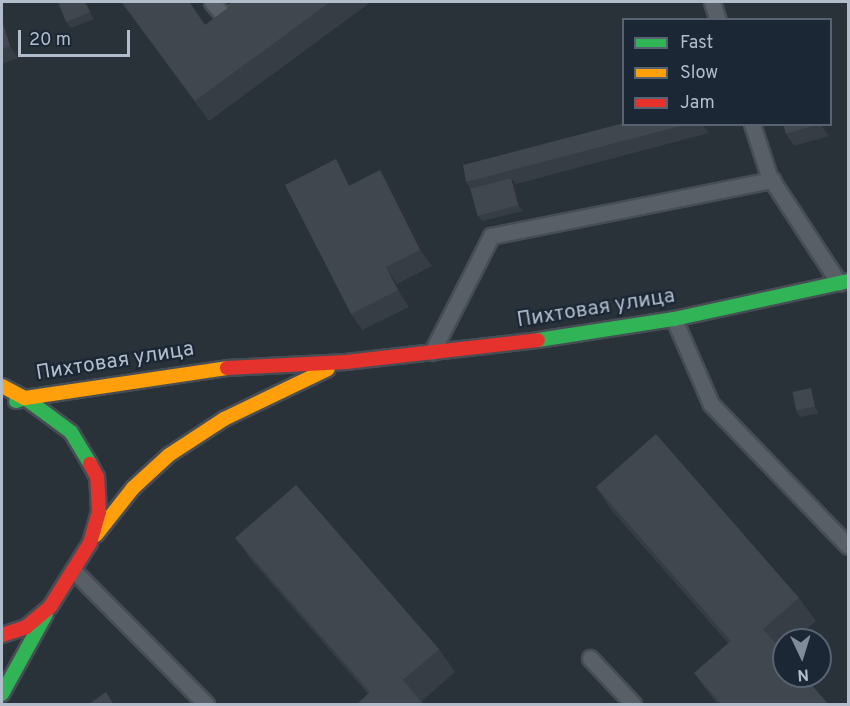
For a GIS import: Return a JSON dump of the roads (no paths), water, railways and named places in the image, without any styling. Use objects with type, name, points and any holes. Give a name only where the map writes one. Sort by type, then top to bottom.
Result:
[{"type":"main road","name":"Пихтовая улица","points":[[2,386],[25,398],[203,369],[346,362],[432,352],[674,319],[844,282]]},
{"type":"main road","name":"Пихтовая улица","points":[[90,543],[133,488],[169,455],[224,419],[346,362]]},
{"type":"main road","points":[[2,406],[25,398],[72,432],[91,459],[100,496],[90,543],[50,607],[2,694]]},
{"type":"main road","points":[[2,635],[26,627],[50,607]]},
{"type":"lane","points":[[212,2],[226,18],[250,2]]},
{"type":"lane","points":[[712,2],[717,18]]},
{"type":"lane","points":[[753,126],[772,180],[844,282]]},
{"type":"lane","points":[[432,352],[491,236],[772,180]]},
{"type":"lane","points":[[674,319],[711,404],[849,546]]},
{"type":"lane","points":[[73,570],[206,705]]},
{"type":"lane","points":[[590,658],[633,705]]}]
